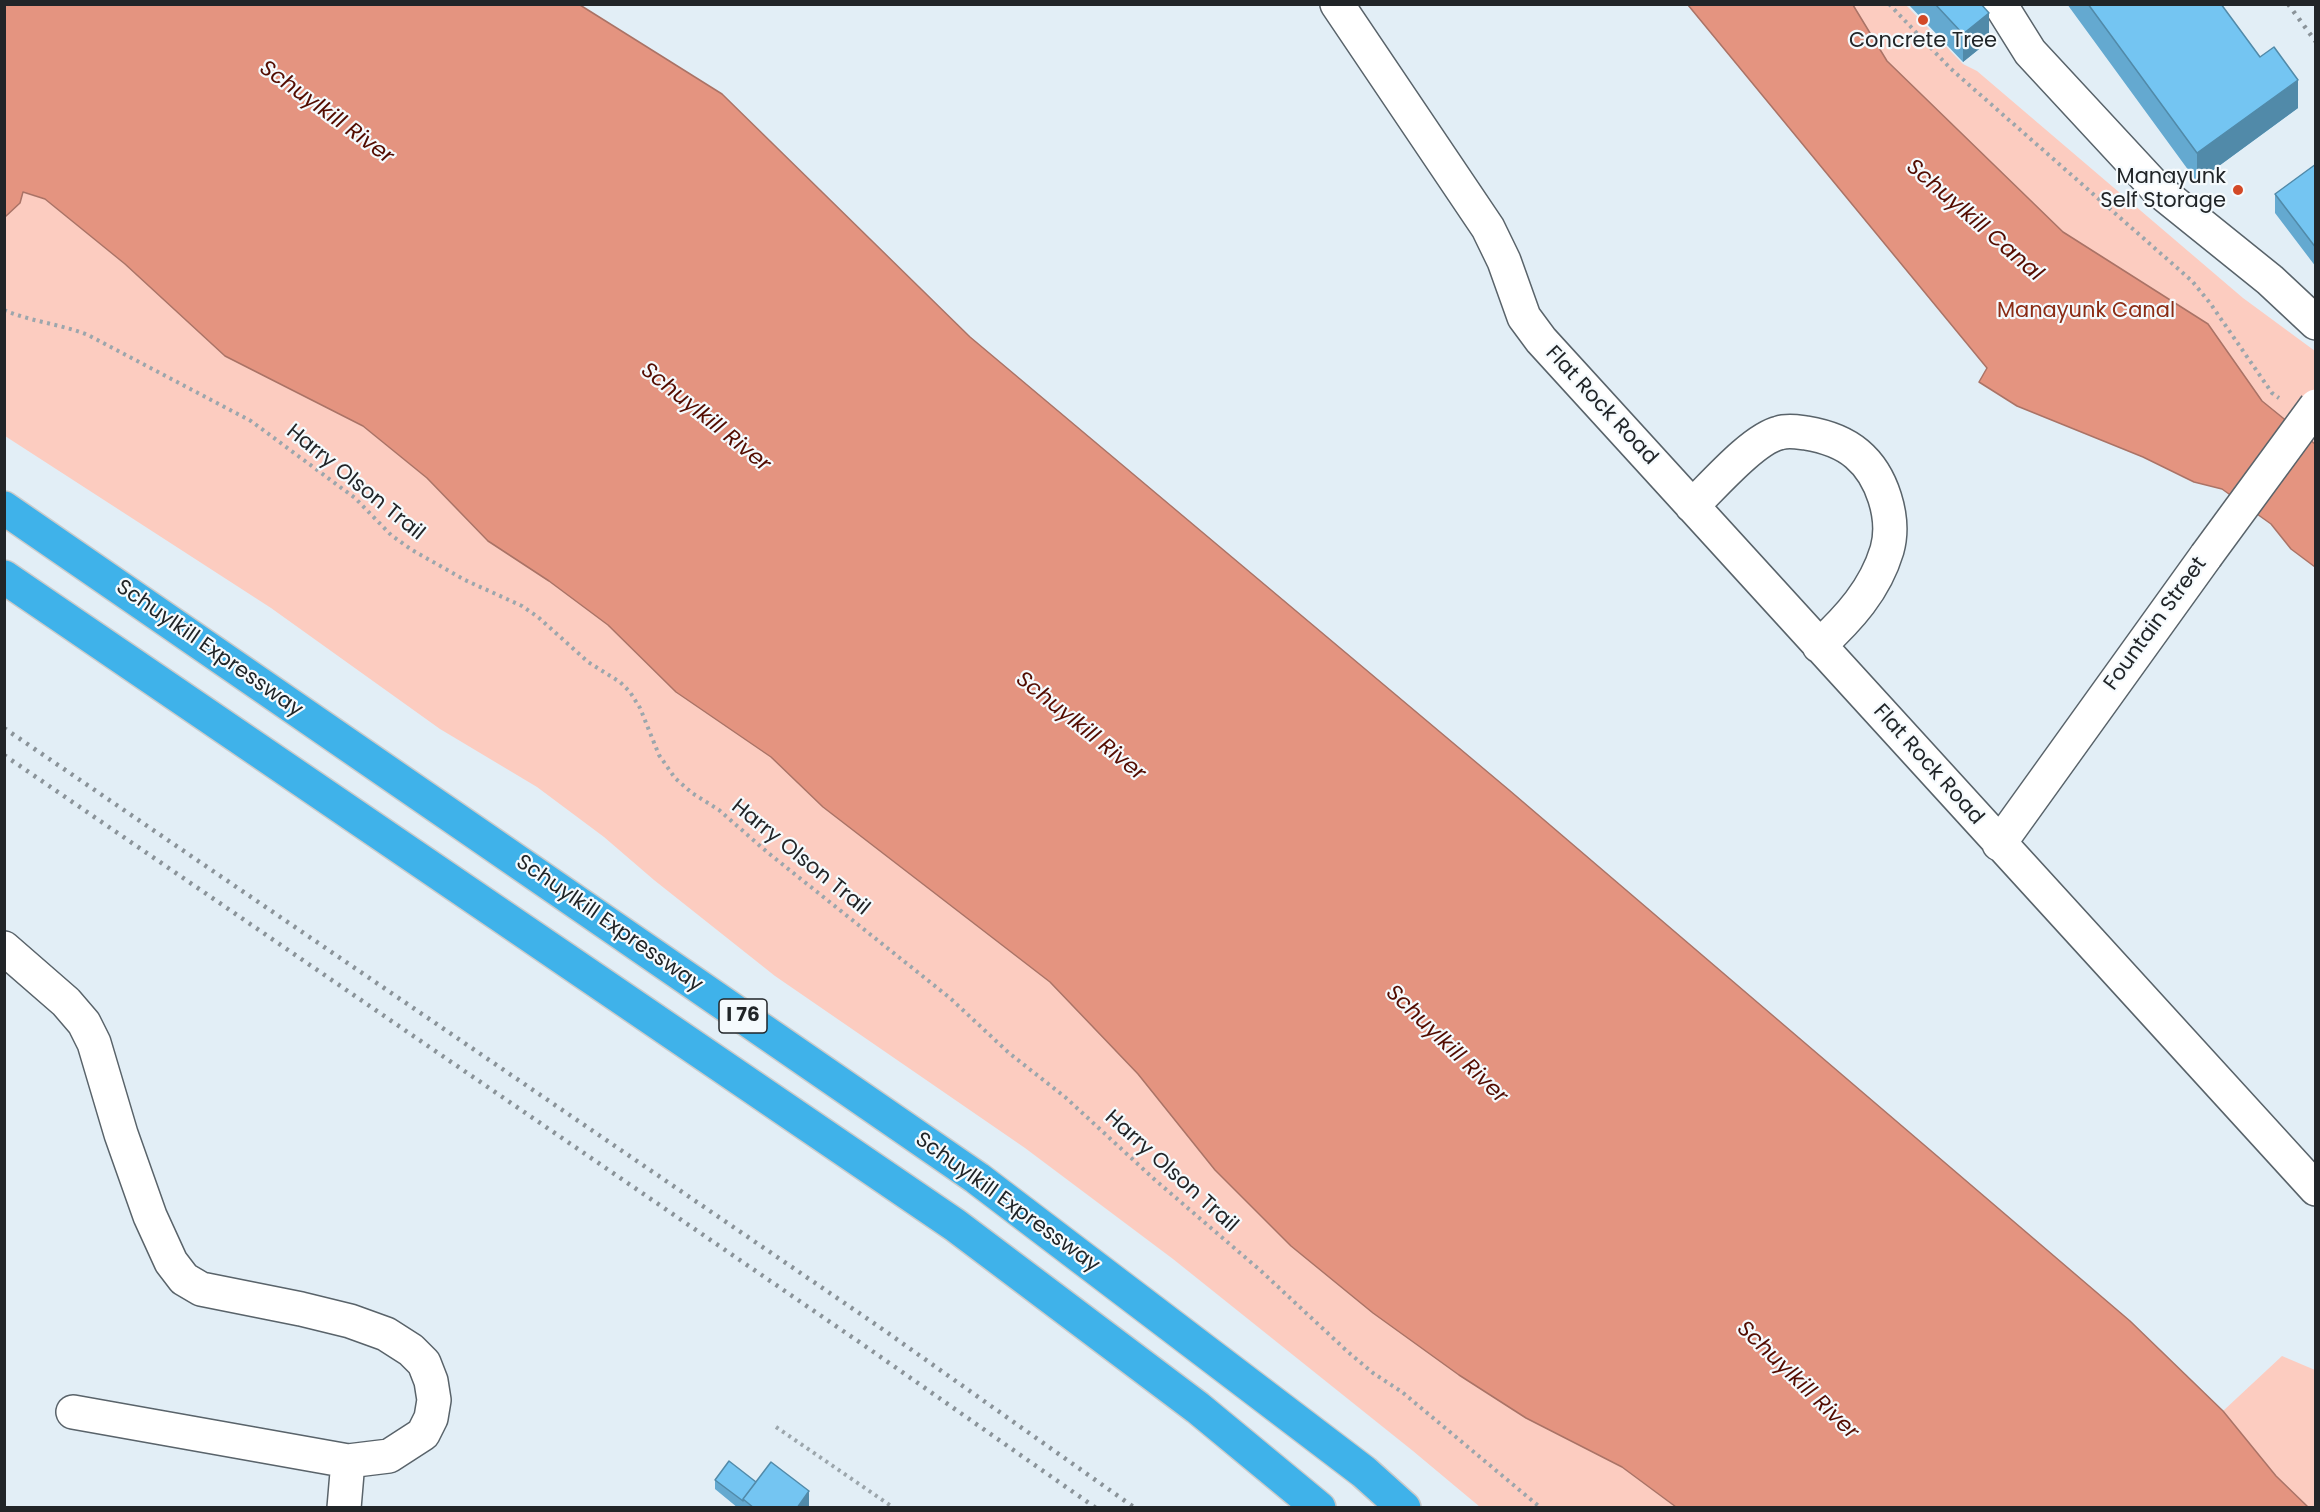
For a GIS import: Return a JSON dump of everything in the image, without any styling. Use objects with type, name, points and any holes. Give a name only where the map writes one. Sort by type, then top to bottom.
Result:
[{"type":"highway","name":"Schuylkill Expressway","points":[[4,508],[977,1178],[1364,1472],[1404,1508]]},
{"type":"highway","name":"I 76","points":[[17,585],[955,1225],[1198,1408],[1319,1508]]},
{"type":"street","name":"Flat Rock Road","points":[[1337,4],[1488,228],[1504,261],[1524,317],[1541,340],[2316,1189]]},
{"type":"street","points":[[2000,4],[2030,52],[2157,189],[2270,280],[2316,323]]},
{"type":"street","name":"Fountain Street","points":[[1999,844],[2316,406]]},
{"type":"street","points":[[1692,506],[1739,460],[1764,440],[1778,433],[1795,431],[1815,435],[1839,443],[1857,454],[1873,473],[1885,500],[1889,524],[1887,548],[1878,573],[1864,600],[1846,621],[1819,646]]},
{"type":"street","points":[[4,948],[66,1002],[84,1023],[94,1043],[121,1134],[150,1216],[171,1262],[184,1279],[201,1289],[301,1309],[350,1321],[386,1334],[411,1350],[424,1363],[431,1381],[434,1400],[431,1418],[423,1434],[389,1456],[348,1461],[73,1412]]},
{"type":"street","points":[[344,1508],[348,1461]]},
{"type":"path","points":[[1889,4],[1951,69],[2176,266],[2210,303],[2272,393],[2280,399]]},
{"type":"path","name":"Harry Olson Trail","points":[[4,310],[39,322],[71,328],[88,335],[250,421],[355,498],[391,535],[412,550],[522,606],[538,617],[588,662],[621,682],[630,692],[640,708],[659,755],[675,778],[692,794],[719,810],[767,852],[950,998],[1009,1053],[1065,1097],[1154,1179],[1261,1271],[1348,1352],[1402,1392],[1541,1508]]},
{"type":"path","points":[[776,1427],[894,1508]]},
{"type":"green space","name":"Manayunk Canal","points":[[1688,5],[1906,5],[1963,64],[1977,71],[2243,298],[2315,351],[2315,567],[2291,549],[2271,524],[2222,489],[2194,482],[2143,457],[2017,406],[1979,382],[1987,368]]},
{"type":"green space","points":[[4,187],[45,199],[125,264],[225,356],[363,426],[427,478],[488,541],[549,581],[608,625],[676,692],[771,757],[823,807],[1050,982],[1138,1074],[1215,1170],[1291,1246],[1459,1375],[1526,1418],[1622,1467],[1676,1507],[1480,1507],[1173,1259],[1025,1148],[775,976],[654,880],[604,837],[537,787],[440,729],[271,608],[5,436]]},
{"type":"green space","points":[[2282,1356],[2315,1370],[2315,1507],[2308,1507],[2276,1476],[2223,1411]]},
{"type":"water","name":"Schuylkill River","points":[[5,4],[580,5],[722,94],[970,337],[1509,790],[2130,1321],[2223,1411],[2276,1476],[2308,1507],[1676,1507],[1622,1467],[1526,1418],[1459,1375],[1373,1313],[1291,1246],[1215,1170],[1138,1074],[1050,982],[823,807],[771,757],[676,692],[608,625],[549,581],[488,541],[427,478],[363,426],[225,356],[125,264],[45,199],[23,192],[20,203],[5,217]]},
{"type":"water","name":"Manayunk Canal","points":[[1688,5],[1853,5],[1887,61],[2063,232],[2208,324],[2262,401],[2315,444],[2315,567],[2291,549],[2271,524],[2222,489],[2194,482],[2143,457],[2017,406],[1979,382],[1987,368]]},
{"type":"building","points":[[1935,4],[1981,4],[1989,13],[1963,34]]},
{"type":"building","points":[[2088,4],[2221,4],[2260,57],[2274,47],[2298,80],[2197,153]]},
{"type":"building","points":[[2316,164],[2316,248],[2275,194]]},
{"type":"building","points":[[729,1461],[756,1482],[743,1501],[715,1480]]},
{"type":"building","points":[[771,1462],[809,1491],[797,1508],[754,1508],[743,1499]]},
{"type":"railway","points":[[2288,4],[2316,42]]},
{"type":"railway","points":[[4,728],[878,1326],[1135,1508]]},
{"type":"railway","points":[[4,755],[865,1346],[1096,1508]]},
{"type":"place","name":"Concrete Tree","points":[[1923,20]]},
{"type":"place","name":"Manayunk Self Storage","points":[[2238,190]]},
{"type":"water label","name":"Schuylkill Canal","points":[[1974,221]]}]
